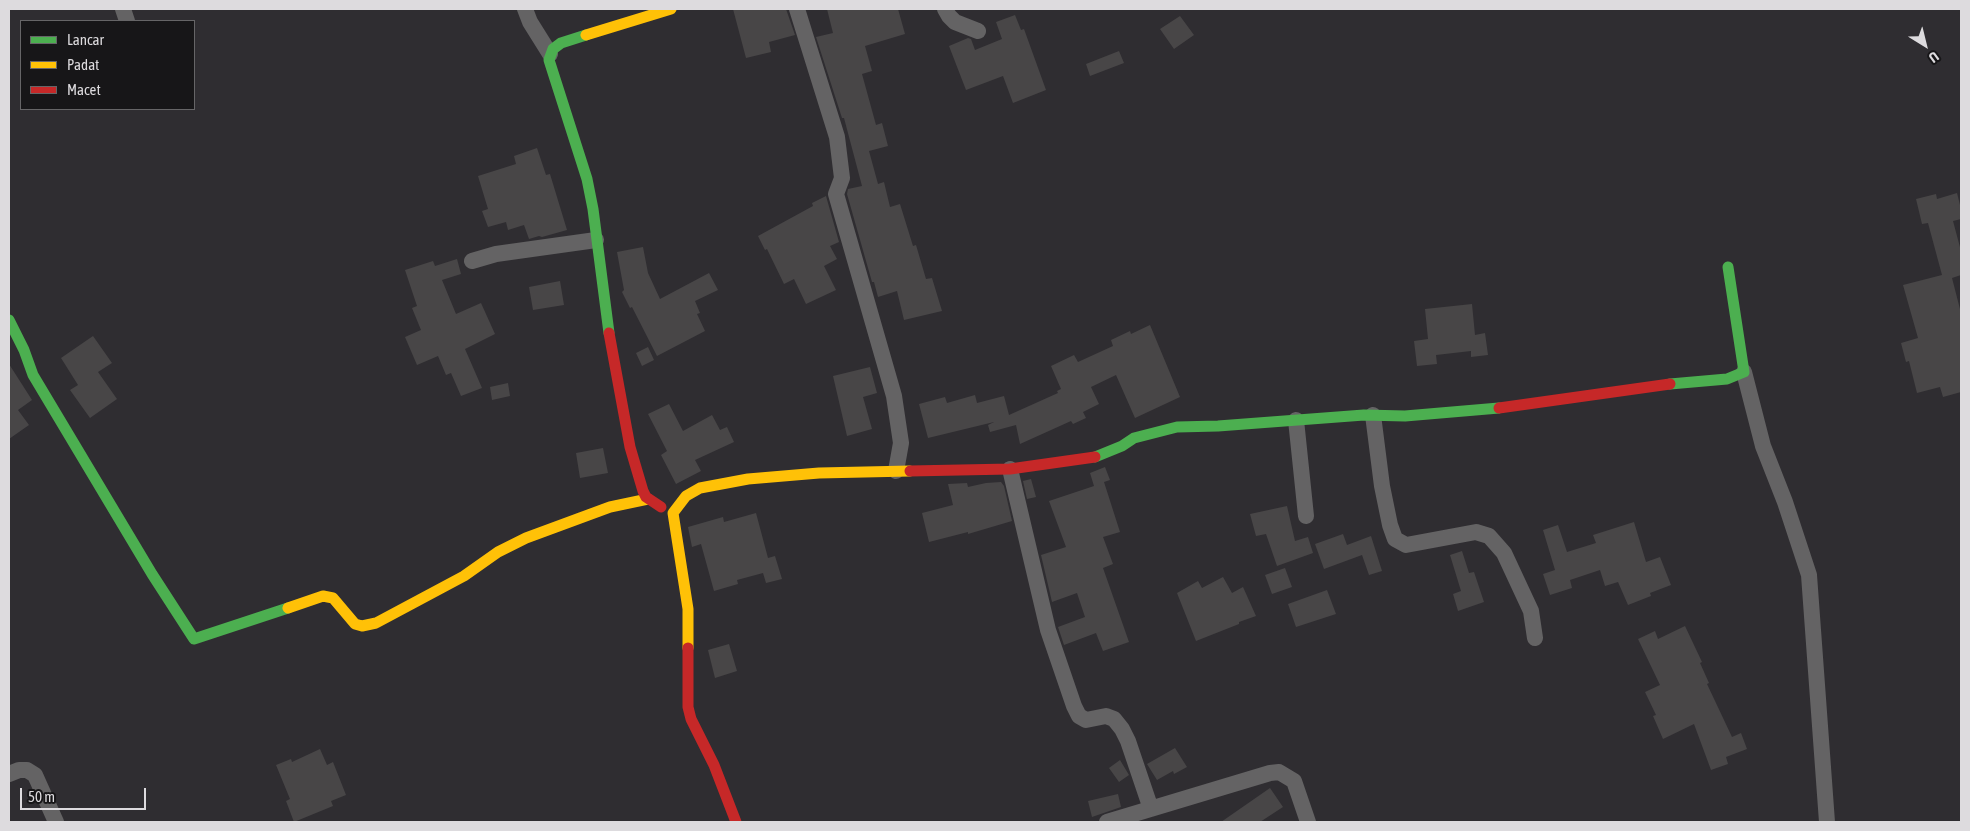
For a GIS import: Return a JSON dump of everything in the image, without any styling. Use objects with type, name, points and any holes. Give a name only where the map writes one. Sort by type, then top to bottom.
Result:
[{"type":"street","points":[[525,9],[530,22],[550,54]]},
{"type":"street","points":[[671,9],[561,43],[552,49],[549,64],[587,179],[593,208],[610,344],[630,447],[643,491],[648,498],[673,513]]},
{"type":"street","points":[[797,9],[836,137],[842,178],[836,194],[894,396],[901,443],[896,471]]},
{"type":"street","points":[[945,9],[956,22],[978,32]]},
{"type":"street","points":[[472,261],[496,254],[596,240]]},
{"type":"street","points":[[1728,267],[1744,372],[1763,446],[1785,502],[1809,574],[1826,822]]},
{"type":"street","points":[[9,320],[24,350],[33,375],[152,574],[194,639],[322,596],[332,598],[355,624],[362,626],[376,623],[464,576],[498,552],[526,538],[610,507],[648,498]]},
{"type":"street","points":[[736,822],[714,765],[693,724],[688,707],[688,609],[673,513],[686,496],[700,488],[716,484],[819,473],[1010,469],[1093,458],[1122,446],[1134,438],[1176,427],[1218,426],[1373,415],[1405,416],[1512,407],[1642,387],[1727,379],[1744,372]]},
{"type":"street","points":[[1373,415],[1382,486],[1390,525],[1395,539],[1406,545],[1476,532],[1489,536],[1504,553],[1531,611],[1535,638]]},
{"type":"street","points":[[1296,420],[1306,516]]},
{"type":"street","points":[[1010,469],[1048,630],[1074,706],[1079,716],[1086,720],[1106,716],[1114,719],[1122,729],[1128,741],[1151,809]]},
{"type":"street","points":[[9,774],[20,770],[27,770],[35,775],[56,822]]},
{"type":"street","points":[[1107,822],[1270,773],[1279,772],[1294,781],[1308,822]]},
{"type":"building","points":[[733,9],[786,9],[795,35],[769,42],[771,52],[746,58]]},
{"type":"building","points":[[827,9],[898,9],[905,34],[865,46],[872,71],[862,74],[876,125],[882,123],[888,146],[869,151],[878,184],[884,182],[890,207],[900,204],[913,246],[916,245],[926,279],[932,278],[942,311],[904,320],[897,291],[878,297],[874,282],[872,282],[847,194],[848,189],[862,186],[844,118],[842,118],[816,37],[833,33]]},
{"type":"building","points":[[1015,15],[1021,30],[1024,29],[1046,90],[1013,103],[1003,76],[966,90],[949,46],[968,38],[971,39],[975,50],[1002,39],[996,22]]},
{"type":"building","points":[[1180,16],[1194,35],[1174,49],[1160,29]]},
{"type":"building","points":[[1119,51],[1124,63],[1090,76],[1086,64]]},
{"type":"building","points":[[537,148],[546,175],[550,174],[567,230],[529,239],[524,225],[508,230],[506,222],[488,227],[482,211],[488,209],[478,176],[516,164],[514,156]]},
{"type":"building","points":[[1957,193],[1961,209],[1961,219],[1953,221],[1961,251],[1961,275],[1952,278],[1961,313],[1961,392],[1943,397],[1940,387],[1917,393],[1909,361],[1906,362],[1901,343],[1918,338],[1903,285],[1942,275],[1928,223],[1922,224],[1916,199],[1936,194],[1937,199]]},
{"type":"building","points":[[826,196],[839,242],[830,246],[837,259],[824,266],[836,290],[806,304],[794,279],[784,284],[767,249],[765,250],[758,236],[813,206],[812,203]]},
{"type":"building","points":[[643,247],[648,273],[660,299],[709,273],[718,290],[695,301],[700,313],[697,314],[705,331],[657,356],[632,307],[630,308],[622,292],[624,290],[617,252]]},
{"type":"building","points":[[457,259],[461,274],[442,280],[456,314],[481,303],[495,334],[465,349],[482,388],[461,396],[451,373],[446,375],[438,356],[417,365],[405,337],[421,330],[412,308],[417,306],[405,270],[433,261],[435,266]]},
{"type":"building","points":[[560,281],[564,305],[533,310],[529,287]]},
{"type":"building","points":[[1472,304],[1475,335],[1485,333],[1488,355],[1471,357],[1471,351],[1436,355],[1437,364],[1417,366],[1414,341],[1428,339],[1425,309]]},
{"type":"building","points":[[1150,325],[1180,397],[1135,418],[1116,375],[1091,387],[1099,404],[1083,412],[1086,418],[1073,424],[1071,421],[1020,444],[1016,425],[990,432],[988,425],[994,422],[928,438],[919,404],[945,397],[947,403],[975,395],[977,403],[1004,396],[1009,415],[1058,393],[1057,391],[1061,389],[1051,366],[1074,355],[1078,362],[1113,346],[1111,340],[1130,331],[1131,334]]},
{"type":"building","points":[[93,336],[112,363],[98,372],[117,399],[90,418],[70,390],[78,385],[61,358]]},
{"type":"building","points":[[648,347],[654,360],[642,366],[636,353]]},
{"type":"building","points":[[9,364],[32,400],[18,410],[29,425],[9,439]]},
{"type":"building","points":[[870,367],[877,393],[863,397],[872,429],[847,436],[833,376]]},
{"type":"building","points":[[508,383],[510,396],[492,400],[490,387]]},
{"type":"building","points":[[669,404],[683,431],[712,415],[720,430],[727,427],[734,442],[695,460],[701,471],[676,484],[661,455],[667,451],[648,414]]},
{"type":"building","points":[[603,448],[608,473],[580,478],[576,453]]},
{"type":"building","points":[[1105,467],[1110,480],[1104,482],[1120,532],[1103,537],[1113,564],[1103,568],[1129,642],[1103,651],[1096,633],[1064,645],[1058,627],[1085,617],[1077,593],[1052,602],[1041,555],[1066,547],[1049,501],[1094,486],[1090,473]]},
{"type":"building","points":[[1031,479],[1036,497],[1027,499],[1023,481]]},
{"type":"building","points":[[1001,482],[1004,486],[1012,521],[968,534],[968,532],[929,542],[922,513],[953,505],[948,484],[967,483],[968,487]]},
{"type":"building","points":[[1287,506],[1295,541],[1308,537],[1313,553],[1277,566],[1266,534],[1256,536],[1250,514]]},
{"type":"building","points":[[756,513],[768,558],[775,556],[782,579],[766,583],[763,573],[737,580],[738,584],[714,591],[701,544],[692,547],[688,527],[723,517],[724,522]]},
{"type":"building","points":[[1634,522],[1646,562],[1660,557],[1671,585],[1650,593],[1651,596],[1628,605],[1618,582],[1605,586],[1600,570],[1570,580],[1572,588],[1550,595],[1543,574],[1555,570],[1543,530],[1558,525],[1567,552],[1596,543],[1593,535]]},
{"type":"building","points":[[1343,534],[1347,545],[1371,536],[1382,571],[1369,575],[1362,555],[1324,569],[1315,544]]},
{"type":"building","points":[[1462,551],[1469,573],[1474,572],[1484,602],[1458,611],[1453,594],[1461,591],[1450,555]]},
{"type":"building","points":[[1285,568],[1292,587],[1272,594],[1265,575]]},
{"type":"building","points":[[1223,577],[1232,593],[1243,587],[1256,616],[1196,641],[1177,593],[1198,581],[1202,588]]},
{"type":"building","points":[[1327,590],[1336,614],[1296,627],[1288,604]]},
{"type":"building","points":[[1685,626],[1702,662],[1700,663],[1709,683],[1707,684],[1732,737],[1741,733],[1747,749],[1726,757],[1728,764],[1711,770],[1694,724],[1663,739],[1653,716],[1656,715],[1645,692],[1660,685],[1638,639],[1655,631],[1658,639]]},
{"type":"building","points":[[729,644],[737,671],[715,678],[708,650]]},
{"type":"building","points":[[1175,748],[1187,767],[1174,774],[1173,771],[1157,780],[1147,764]]},
{"type":"building","points":[[320,749],[327,765],[333,762],[346,795],[331,801],[333,806],[294,822],[286,801],[290,799],[276,765],[291,759],[292,762]]},
{"type":"building","points":[[1120,760],[1129,775],[1119,782],[1109,768]]},
{"type":"building","points":[[1270,788],[1283,807],[1260,822],[1221,822]]},
{"type":"building","points":[[1118,794],[1121,807],[1092,817],[1088,801]]},
{"type":"traffic: fast","points":[[586,35],[561,43],[553,49],[549,60],[587,179],[593,209],[609,333]]},
{"type":"traffic: fast","points":[[1670,384],[1727,379],[1744,372],[1728,267]]},
{"type":"traffic: fast","points":[[9,320],[24,350],[33,375],[152,574],[194,639],[288,608]]},
{"type":"traffic: fast","points":[[1095,457],[1122,446],[1134,438],[1177,427],[1218,426],[1364,415],[1405,416],[1499,408]]},
{"type":"traffic: slow","points":[[586,35],[671,9]]},
{"type":"traffic: slow","points":[[688,648],[688,609],[673,513],[686,496],[700,488],[748,479],[819,473],[910,471]]},
{"type":"traffic: slow","points":[[288,608],[323,596],[333,598],[355,624],[362,626],[376,623],[464,576],[498,552],[526,538],[610,507],[648,499]]},
{"type":"traffic: jam","points":[[609,333],[630,447],[643,491],[646,497],[661,507]]},
{"type":"traffic: jam","points":[[1499,408],[1670,384]]},
{"type":"traffic: jam","points":[[910,471],[1010,469],[1095,457]]},
{"type":"traffic: jam","points":[[688,648],[688,707],[691,719],[714,765],[736,822]]}]
